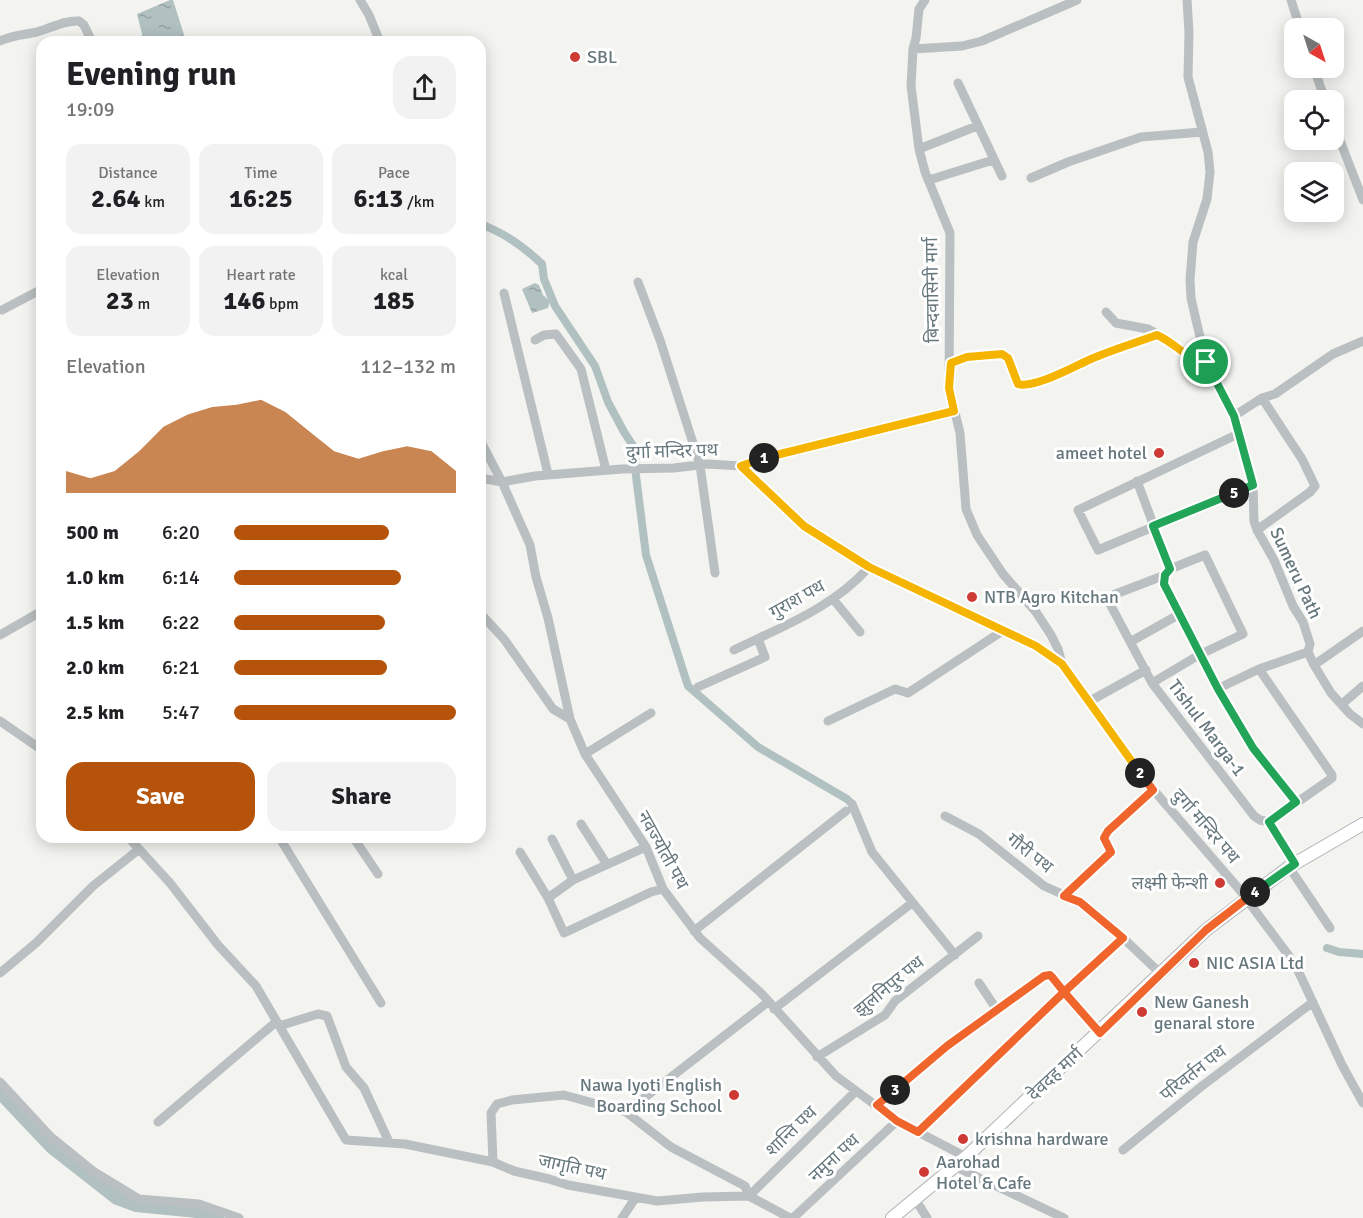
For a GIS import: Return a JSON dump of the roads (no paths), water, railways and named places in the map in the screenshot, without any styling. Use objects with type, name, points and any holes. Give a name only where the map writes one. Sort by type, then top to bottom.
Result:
[{"type":"main road","name":"देवदह मार्ग","points":[[892,1218],[966,1157],[1100,1033],[1206,930],[1292,866],[1363,824]]},
{"type":"street","points":[[360,0],[378,36]]},
{"type":"street","name":"बिन्दवासिनी मार्ग","points":[[924,0],[919,9],[913,48],[911,86],[919,149],[950,233],[948,284],[951,363],[949,388],[960,433],[964,466],[964,496],[970,522],[977,535],[1004,574],[1045,625],[1058,649],[1062,664]]},
{"type":"street","points":[[913,48],[962,46],[982,41],[1077,0]]},
{"type":"street","name":"Sumeru Path","points":[[1187,0],[1188,76],[1208,152],[1210,185],[1193,242],[1190,280],[1191,298],[1206,362],[1234,416],[1253,485],[1254,521],[1257,530],[1303,622],[1310,644],[1308,651],[1314,665],[1331,693],[1350,714],[1363,724]]},
{"type":"street","points":[[1291,0],[1297,18]]},
{"type":"street","points":[[0,41],[15,34],[35,33],[73,20],[84,25],[89,36]]},
{"type":"street","points":[[958,83],[1002,176]]},
{"type":"street","points":[[919,149],[977,126]]},
{"type":"street","points":[[1031,178],[1068,162],[1141,137],[1202,132]]},
{"type":"street","points":[[1344,150],[1363,200]]},
{"type":"street","points":[[929,180],[993,160]]},
{"type":"street","points":[[638,282],[660,340],[700,465],[715,573]]},
{"type":"street","points":[[2,310],[36,292]]},
{"type":"street","points":[[504,293],[548,474]]},
{"type":"street","points":[[1106,312],[1116,324],[1148,329],[1168,339],[1196,360],[1206,362]]},
{"type":"street","points":[[535,340],[555,333],[581,369],[606,470]]},
{"type":"street","points":[[951,363],[967,357],[1002,354],[1008,358],[1018,384],[1023,386],[1157,335]]},
{"type":"street","points":[[1234,416],[1262,398],[1275,394],[1334,354],[1363,341]]},
{"type":"street","points":[[1257,530],[1315,486],[1302,459],[1262,398]]},
{"type":"street","points":[[741,466],[773,455],[954,411]]},
{"type":"street","points":[[1238,434],[1078,510],[1098,550],[1253,485]]},
{"type":"street","name":"नवज्योती पथ","points":[[486,451],[530,545],[570,719],[585,754],[646,847],[663,889],[694,931],[761,993],[836,1076],[897,1121],[966,1157]]},
{"type":"street","name":"दुर्गा मन्दिर पथ","points":[[502,482],[548,474],[606,470],[700,465],[741,466],[804,526],[869,567],[1036,646],[1062,664],[1090,701],[1126,756],[1246,898],[1295,964],[1342,1065],[1363,1102]]},
{"type":"street","points":[[486,479],[502,482]]},
{"type":"street","points":[[1137,481],[1168,572],[1164,584],[1178,615],[1253,748],[1296,802]]},
{"type":"street","points":[[1152,683],[1199,655],[1243,634],[1205,555],[1168,572]]},
{"type":"street","name":"गुराश पथ","points":[[734,650],[812,612],[833,599],[869,567]]},
{"type":"street","name":"Tishul Marga-1","points":[[1168,572],[1113,595],[1110,604],[1152,683],[1254,816],[1269,822]]},
{"type":"street","points":[[833,599],[860,632]]},
{"type":"street","points":[[0,635],[36,614]]},
{"type":"street","points":[[1130,642],[1178,615]]},
{"type":"street","points":[[486,620],[504,639],[553,709],[570,719]]},
{"type":"street","points":[[828,721],[895,689],[908,693],[1004,630]]},
{"type":"street","points":[[1314,665],[1363,631]]},
{"type":"street","points":[[698,687],[765,657],[758,639]]},
{"type":"street","points":[[1218,689],[1259,669],[1308,651]]},
{"type":"street","points":[[1259,669],[1332,775],[1332,778],[1269,822],[1292,866],[1330,928]]},
{"type":"street","points":[[1090,701],[1146,670]]},
{"type":"street","points":[[1342,704],[1363,686]]},
{"type":"street","points":[[585,754],[651,713]]},
{"type":"street","points":[[0,721],[36,746]]},
{"type":"street","points":[[1064,896],[1111,852],[1104,838],[1108,831],[1153,790]]},
{"type":"street","points":[[694,931],[849,808],[872,852],[955,955]]},
{"type":"street","name":"गौरी पथ","points":[[945,816],[979,834],[1044,886],[1080,902],[1160,973]]},
{"type":"street","points":[[581,824],[606,863]]},
{"type":"street","points":[[552,839],[573,880]]},
{"type":"street","points":[[133,843],[170,884],[218,945],[256,986],[278,1024]]},
{"type":"street","points":[[283,843],[381,1003]]},
{"type":"street","points":[[357,843],[378,874]]},
{"type":"street","points":[[548,898],[573,880],[606,863],[646,847]]},
{"type":"street","points":[[0,973],[36,943],[93,886],[138,850]]},
{"type":"street","points":[[520,852],[548,898],[564,933],[651,892],[663,889]]},
{"type":"street","points":[[626,1112],[912,903]]},
{"type":"street","name":"झुलनिपुर पथ","points":[[817,1057],[885,1015],[895,1001],[978,936]]},
{"type":"street","points":[[918,1132],[1123,938]]},
{"type":"street","points":[[877,1105],[947,1046],[1044,976],[1052,977],[1100,1033]]},
{"type":"street","points":[[980,983],[997,1010]]},
{"type":"street","name":"परिवर्तन पथ","points":[[1123,1150],[1202,1086],[1313,1002]]},
{"type":"street","points":[[158,1122],[278,1024],[318,1014],[327,1016],[346,1067],[364,1088],[389,1142]]},
{"type":"street","name":"जागृति पथ","points":[[278,1024],[346,1140],[389,1142],[493,1162],[514,1171],[568,1185],[657,1201],[749,1196],[791,1218]]},
{"type":"street","points":[[0,1082],[51,1137],[93,1171],[139,1199],[199,1204],[239,1218]]},
{"type":"street","name":"शान्ति पथ","points":[[749,1196],[856,1091]]},
{"type":"street","points":[[493,1162],[491,1113],[497,1104],[512,1100],[564,1095],[626,1112],[671,1147],[745,1186],[749,1196]]},
{"type":"street","name":"नमुना पथ","points":[[791,1218],[897,1121]]},
{"type":"street","points":[[954,1166],[1064,1218]]},
{"type":"street","points":[[622,1218],[636,1197]]},
{"type":"street","points":[[915,1199],[927,1218]]},
{"type":"water","points":[[173,0],[184,36],[142,36],[137,14]]},
{"type":"water","points":[[535,283],[550,301],[548,308],[532,313],[522,289]]},
{"type":"waterway","points":[[486,226],[513,241],[542,264],[544,279],[555,306],[595,366],[608,402],[636,450],[635,468],[646,555],[688,686],[758,747],[852,804]]},
{"type":"waterway","points":[[1327,948],[1339,952],[1363,954]]},
{"type":"waterway","points":[[0,1092],[52,1147],[117,1198],[136,1205],[197,1211],[217,1218]]},
{"type":"place","name":"SBL","points":[[575,57]]},
{"type":"place","name":"ameet hotel","points":[[1159,453]]},
{"type":"place","name":"NTB Agro Kitchan","points":[[972,597]]},
{"type":"place","name":"लक्ष्मी फेन्शी","points":[[1220,883]]},
{"type":"place","name":"NIC ASIA Ltd","points":[[1194,963]]},
{"type":"place","name":"New Ganesh genaral store","points":[[1142,1012]]},
{"type":"place","name":"Nawa Iyoti English Boarding School","points":[[734,1095]]},
{"type":"place","name":"krishna hardware","points":[[963,1139]]},
{"type":"place","name":"Aarohad Hotel & Cafe","points":[[924,1172]]}]
